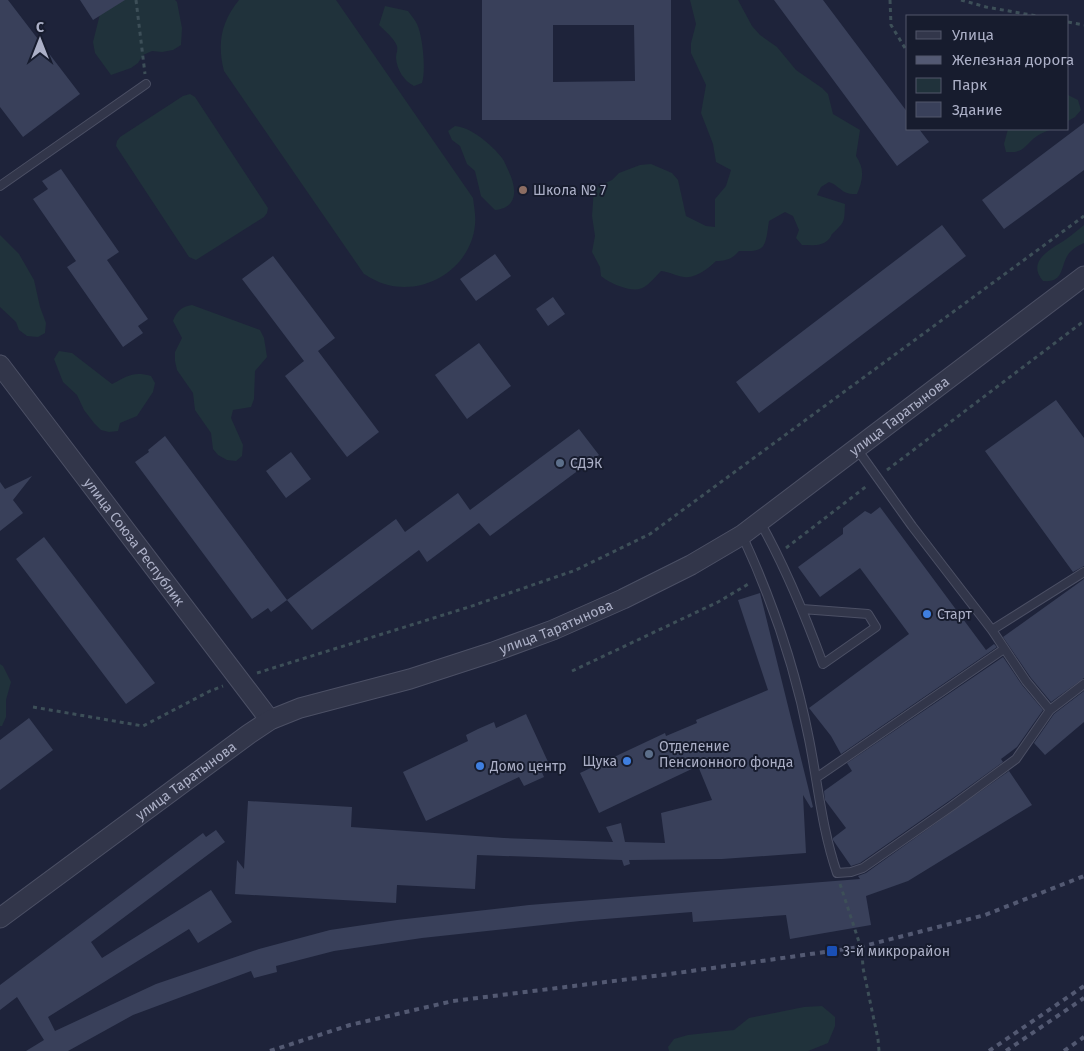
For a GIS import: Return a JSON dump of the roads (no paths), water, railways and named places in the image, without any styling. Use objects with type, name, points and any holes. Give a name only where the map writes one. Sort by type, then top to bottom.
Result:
[{"type":"street","name":"улица Таратынова","points":[[0,918],[248,734],[270,720],[300,708],[448,667],[553,630],[623,600],[691,565],[742,534],[1084,276]]},
{"type":"street","name":"улица Союза Республик","points":[[0,365],[270,720]]},
{"type":"lane","points":[[0,186],[146,84]]},
{"type":"lane","points":[[856,448],[912,526],[992,630],[1026,681],[1050,710]]},
{"type":"lane","points":[[759,521],[778,554],[823,664],[876,627],[868,614],[802,609]]},
{"type":"lane","points":[[742,534],[761,576],[785,642],[799,692],[830,855],[837,873],[851,872],[863,868],[1016,759],[1050,710],[1084,684]]},
{"type":"lane","points":[[992,630],[1084,572]]},
{"type":"lane","points":[[816,778],[1004,649]]},
{"type":"railway","points":[[270,1051],[350,1025],[453,1001],[670,974],[860,947],[985,915],[1084,876]]},
{"type":"railway","points":[[989,1051],[1084,986]]},
{"type":"railway","points":[[1006,1051],[1084,998]]},
{"type":"railway","points":[[1064,1051],[1084,1037]]},
{"type":"place","name":"Школа № 7","points":[[523,190]]},
{"type":"place","name":"СДЭК","points":[[560,463]]},
{"type":"place","name":"Старт","points":[[927,614]]},
{"type":"place","name":"Отделение Пенсионного фонда","points":[[649,754]]},
{"type":"place","name":"Щука","points":[[627,761]]},
{"type":"place","name":"Домо центр","points":[[480,766]]},
{"type":"place","name":"3-й микрорайон","points":[[832,951]]}]
